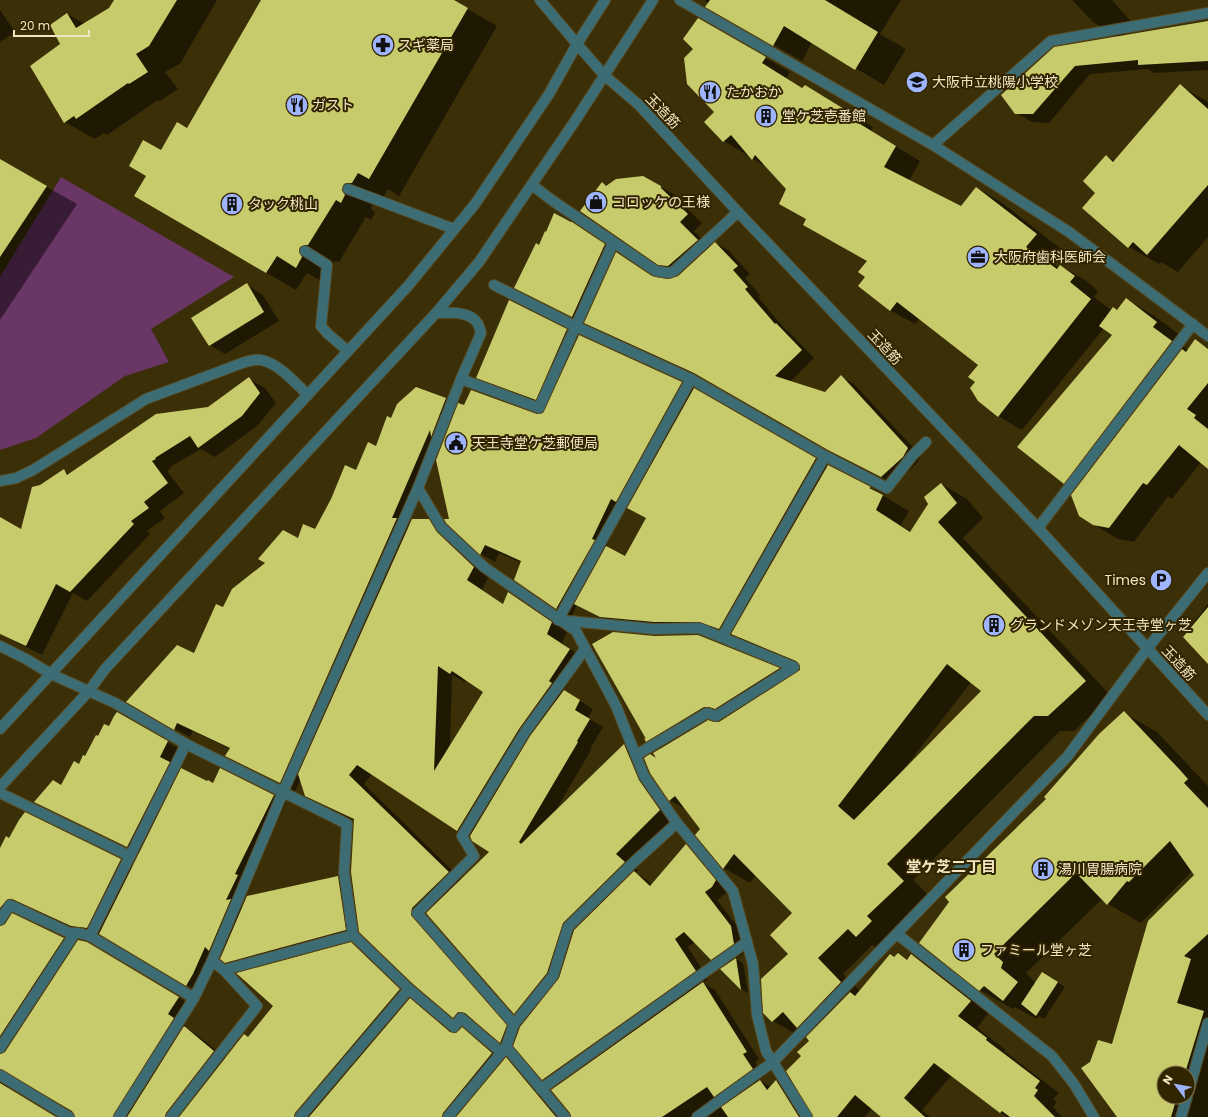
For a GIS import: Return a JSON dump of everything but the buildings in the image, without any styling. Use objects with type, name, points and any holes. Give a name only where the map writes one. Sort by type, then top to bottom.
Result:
[{"type":"street","name":"玉造筋","points":[[540,0],[604,75],[639,104],[738,212],[1038,528],[1208,715]]},
{"type":"street","points":[[0,729],[408,286],[474,204],[544,101],[576,44],[605,0]]},
{"type":"street","points":[[0,787],[89,692],[105,669],[436,313],[479,262],[532,185],[653,0]]},
{"type":"street","points":[[680,0],[933,145],[1069,232],[1208,336]]},
{"type":"street","points":[[933,145],[1051,41],[1208,13]]},
{"type":"street","points":[[532,185],[613,243],[656,271],[669,273],[674,271],[738,212]]},
{"type":"street","points":[[348,189],[454,229]]},
{"type":"street","points":[[461,379],[539,408],[613,243]]},
{"type":"street","points":[[305,251],[328,265],[321,326],[348,351]]},
{"type":"street","points":[[494,285],[576,326],[691,379],[825,456],[887,488],[912,456],[926,442]]},
{"type":"street","points":[[119,1117],[194,998],[212,961],[283,792],[418,488],[461,379],[481,333],[477,322],[469,317],[458,313],[436,313]]},
{"type":"street","points":[[1038,528],[1193,324]]},
{"type":"street","points":[[0,482],[16,478],[32,470],[146,399],[245,362],[262,360],[270,364],[280,370],[308,395]]},
{"type":"street","points":[[558,620],[691,379]]},
{"type":"street","points":[[722,637],[825,456]]},
{"type":"street","points":[[418,488],[440,527],[484,567],[558,620],[576,631],[616,706],[644,776],[677,823],[733,891],[753,964],[757,1015],[766,1051],[807,1117]]},
{"type":"street","points":[[697,1117],[773,1062],[1067,756],[1147,649],[1208,573]]},
{"type":"street","points":[[558,620],[654,629],[699,628],[794,667],[716,716],[707,713],[636,756]]},
{"type":"street","points":[[0,646],[51,674],[115,703],[186,744],[346,824],[344,872],[354,935],[410,989],[454,1027],[461,1018],[504,1050],[565,1117]]},
{"type":"street","points":[[514,1024],[417,913],[474,856],[462,836],[525,732],[585,649]]},
{"type":"street","points":[[90,936],[186,744]]},
{"type":"street","points":[[0,793],[130,856]]},
{"type":"street","points":[[448,1117],[504,1050],[514,1024],[553,976],[568,927],[634,862],[677,823]]},
{"type":"street","points":[[0,920],[10,905],[70,933],[90,936],[194,998]]},
{"type":"street","points":[[0,1048],[75,933]]},
{"type":"street","points":[[897,934],[1052,1056],[1074,1084],[1094,1117]]},
{"type":"street","points":[[224,970],[354,935]]},
{"type":"street","points":[[541,1089],[747,942]]},
{"type":"street","points":[[171,1117],[257,1006],[224,970],[212,961]]},
{"type":"street","points":[[300,1117],[410,989]]},
{"type":"street","points":[[1196,1066],[1208,1023]]},
{"type":"street","points":[[0,1075],[69,1117]]},
{"type":"street","points":[[1181,1117],[1185,1105]]},
{"type":"shaded area","points":[[61,177],[234,277],[151,329],[169,362],[125,376],[36,438],[0,450],[0,277]]},
{"type":"place","name":"スギ薬局","points":[[383,45]]},
{"type":"place","name":"大阪市立桃陽小学校","points":[[917,82]]},
{"type":"place","name":"たかおか","points":[[710,92]]},
{"type":"place","name":"ガスト","points":[[297,105]]},
{"type":"place","name":"堂ケ芝壱番館","points":[[766,116]]},
{"type":"place","name":"コロッケの王様","points":[[596,202]]},
{"type":"place","name":"タック桃山","points":[[232,204]]},
{"type":"place","name":"大阪府歯科医師会","points":[[978,257]]},
{"type":"place","name":"天王寺堂ケ芝郵便局","points":[[456,443]]},
{"type":"place","name":"Times","points":[[1161,580]]},
{"type":"place","name":"グランドメゾン天王寺堂ヶ芝","points":[[994,625]]},
{"type":"place","name":"湯川胃腸病院","points":[[1043,869]]},
{"type":"place","name":"ファミール堂ヶ芝","points":[[964,950]]},
{"type":"district","name":"堂ケ芝二丁目","points":[[951,867]]}]
